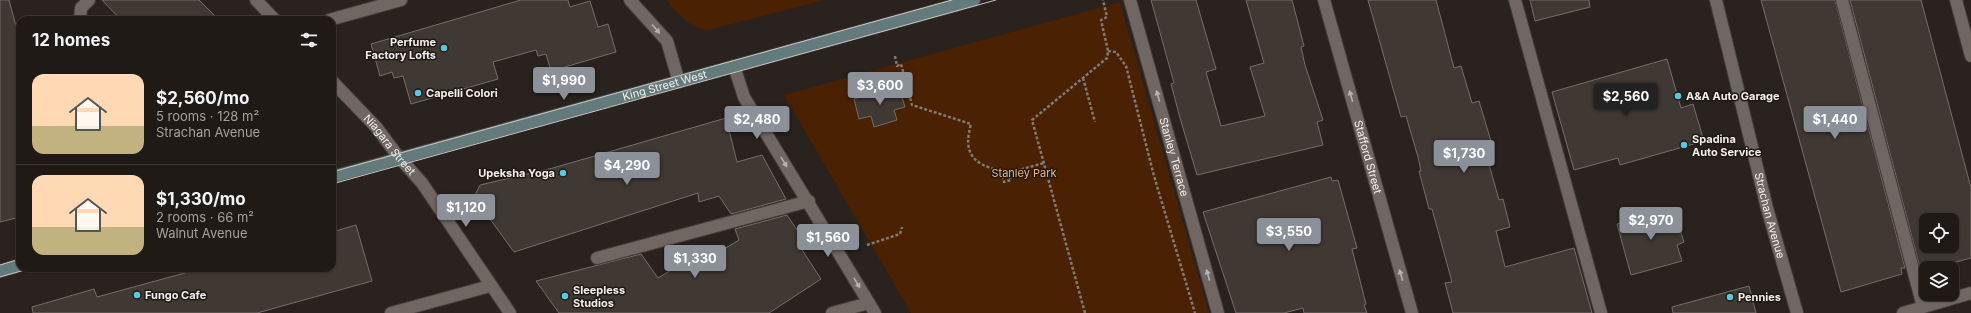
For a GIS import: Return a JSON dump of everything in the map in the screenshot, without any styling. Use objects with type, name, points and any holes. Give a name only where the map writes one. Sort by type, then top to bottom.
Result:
[{"type":"main road","name":"King Street West","points":[[336,176],[974,0]]},
{"type":"main road","points":[[0,271],[16,266]]},
{"type":"street","points":[[80,16],[81,8],[89,0]]},
{"type":"street","points":[[256,0],[271,16]]},
{"type":"street","points":[[336,18],[401,0]]},
{"type":"street","points":[[630,0],[667,42],[679,82]]},
{"type":"street","name":"Stanley Terrace","points":[[1130,0],[1218,313]]},
{"type":"street","name":"Stafford Street","points":[[1324,0],[1412,313]]},
{"type":"street","points":[[1515,0],[1601,313]]},
{"type":"street","name":"Strachan Avenue","points":[[1716,0],[1768,208],[1797,313]]},
{"type":"street","points":[[1842,0],[1923,308]]},
{"type":"street","points":[[1956,0],[1967,28],[1971,56]]},
{"type":"street","points":[[734,66],[744,97],[872,308],[832,313]]},
{"type":"street","name":"Niagara Street","points":[[336,85],[377,128],[400,159],[422,183],[490,286],[510,313]]},
{"type":"street","points":[[596,258],[809,202]]},
{"type":"street","points":[[391,313],[490,286]]},
{"type":"street","points":[[1903,313],[1971,293]]},
{"type":"path","points":[[1085,313],[1032,120],[1107,58],[1108,51],[1101,20],[1107,17],[1103,0]]},
{"type":"path","points":[[1108,51],[1116,52],[1126,66],[1152,169],[1195,313]]},
{"type":"path","points":[[895,56],[897,66],[901,64],[912,105],[971,124],[967,137],[969,149],[975,159],[985,167],[1001,171],[1004,182],[1011,180],[1008,173],[1044,163]]},
{"type":"path","points":[[1083,78],[1095,122]]},
{"type":"path","points":[[853,95],[906,82]]},
{"type":"path","points":[[867,245],[900,234],[902,227]]},
{"type":"green space","points":[[666,0],[825,0],[709,30],[696,27],[684,20]]},
{"type":"green space","name":"Stanley Park","points":[[1120,2],[1209,313],[911,313],[784,95]]},
{"type":"building","points":[[0,0],[9,0],[16,26],[16,218],[0,222]]},
{"type":"building","points":[[102,0],[199,0],[215,16],[117,16]]},
{"type":"building","name":"Perfume Factory Lofts","points":[[521,0],[568,0],[570,7],[590,1],[598,27],[608,24],[616,52],[551,71],[546,54],[538,56],[536,50],[493,62],[498,79],[411,104],[403,76],[394,78],[392,72],[380,76],[371,44]]},
{"type":"building","points":[[1151,0],[1196,0],[1216,69],[1206,72],[1221,126],[1265,116],[1250,67],[1264,63],[1246,0],[1292,0],[1304,46],[1301,47],[1305,65],[1323,120],[1317,122],[1323,145],[1197,175],[1171,84],[1174,83]]},
{"type":"building","points":[[1368,0],[1436,0],[1454,68],[1461,66],[1472,103],[1479,101],[1493,148],[1485,150],[1499,200],[1503,199],[1510,227],[1496,231],[1505,267],[1574,248],[1592,313],[1453,313],[1445,283],[1452,282],[1432,209],[1429,209],[1419,171],[1421,171],[1418,157],[1406,116],[1401,117]]},
{"type":"building","points":[[1530,0],[1589,0],[1590,7],[1535,21]]},
{"type":"building","points":[[1761,0],[1835,0],[1905,268],[1901,268],[1902,274],[1841,292]]},
{"type":"building","points":[[1850,0],[1921,0],[1971,188],[1971,258],[1959,261],[1919,261],[1919,264]]},
{"type":"building","points":[[1667,59],[1681,108],[1693,104],[1704,141],[1620,165],[1618,158],[1574,170],[1552,92]]},
{"type":"building","points":[[899,87],[905,107],[894,110],[897,120],[874,127],[871,116],[859,119],[854,99]]},
{"type":"building","points":[[726,118],[737,162],[762,155],[786,199],[731,214],[719,196],[699,202],[698,193],[514,252],[474,197],[480,185],[553,168]]},
{"type":"building","points":[[1331,177],[1332,181],[1338,180],[1357,248],[1352,249],[1367,313],[1304,313],[1303,308],[1284,313],[1236,313],[1203,212]]},
{"type":"building","points":[[1673,208],[1684,242],[1677,245],[1682,261],[1631,275],[1617,224]]},
{"type":"building","points":[[787,215],[803,239],[797,242],[821,279],[769,313],[559,313],[536,281],[641,254],[658,278],[695,256],[699,264],[739,240],[735,229]]},
{"type":"building","points":[[356,225],[372,281],[257,313],[33,313],[32,307],[94,289],[97,297],[188,272],[336,272],[336,231]]},
{"type":"building","name":"Pennies","points":[[1749,286],[1756,313],[1673,313],[1672,307]]},
{"type":"tram line","points":[[336,171],[952,0]]},
{"type":"tram line","points":[[336,183],[996,0]]},
{"type":"tram line","points":[[0,265],[16,260]]},
{"type":"tram line","points":[[0,277],[18,272]]},
{"type":"place","name":"Perfume Factory Lofts","points":[[444,48]]},
{"type":"place","name":"Capelli Colori","points":[[418,93]]},
{"type":"place","name":"A&A Auto Garage","points":[[1678,96]]},
{"type":"place","name":"Spadina Auto Service","points":[[1684,145]]},
{"type":"place","name":"Upeksha Yoga","points":[[563,173]]},
{"type":"place","name":"Fungo Cafe","points":[[137,295]]},
{"type":"place","name":"Sleepless Studios","points":[[565,296]]},
{"type":"place","name":"Pennies","points":[[1730,297]]}]
